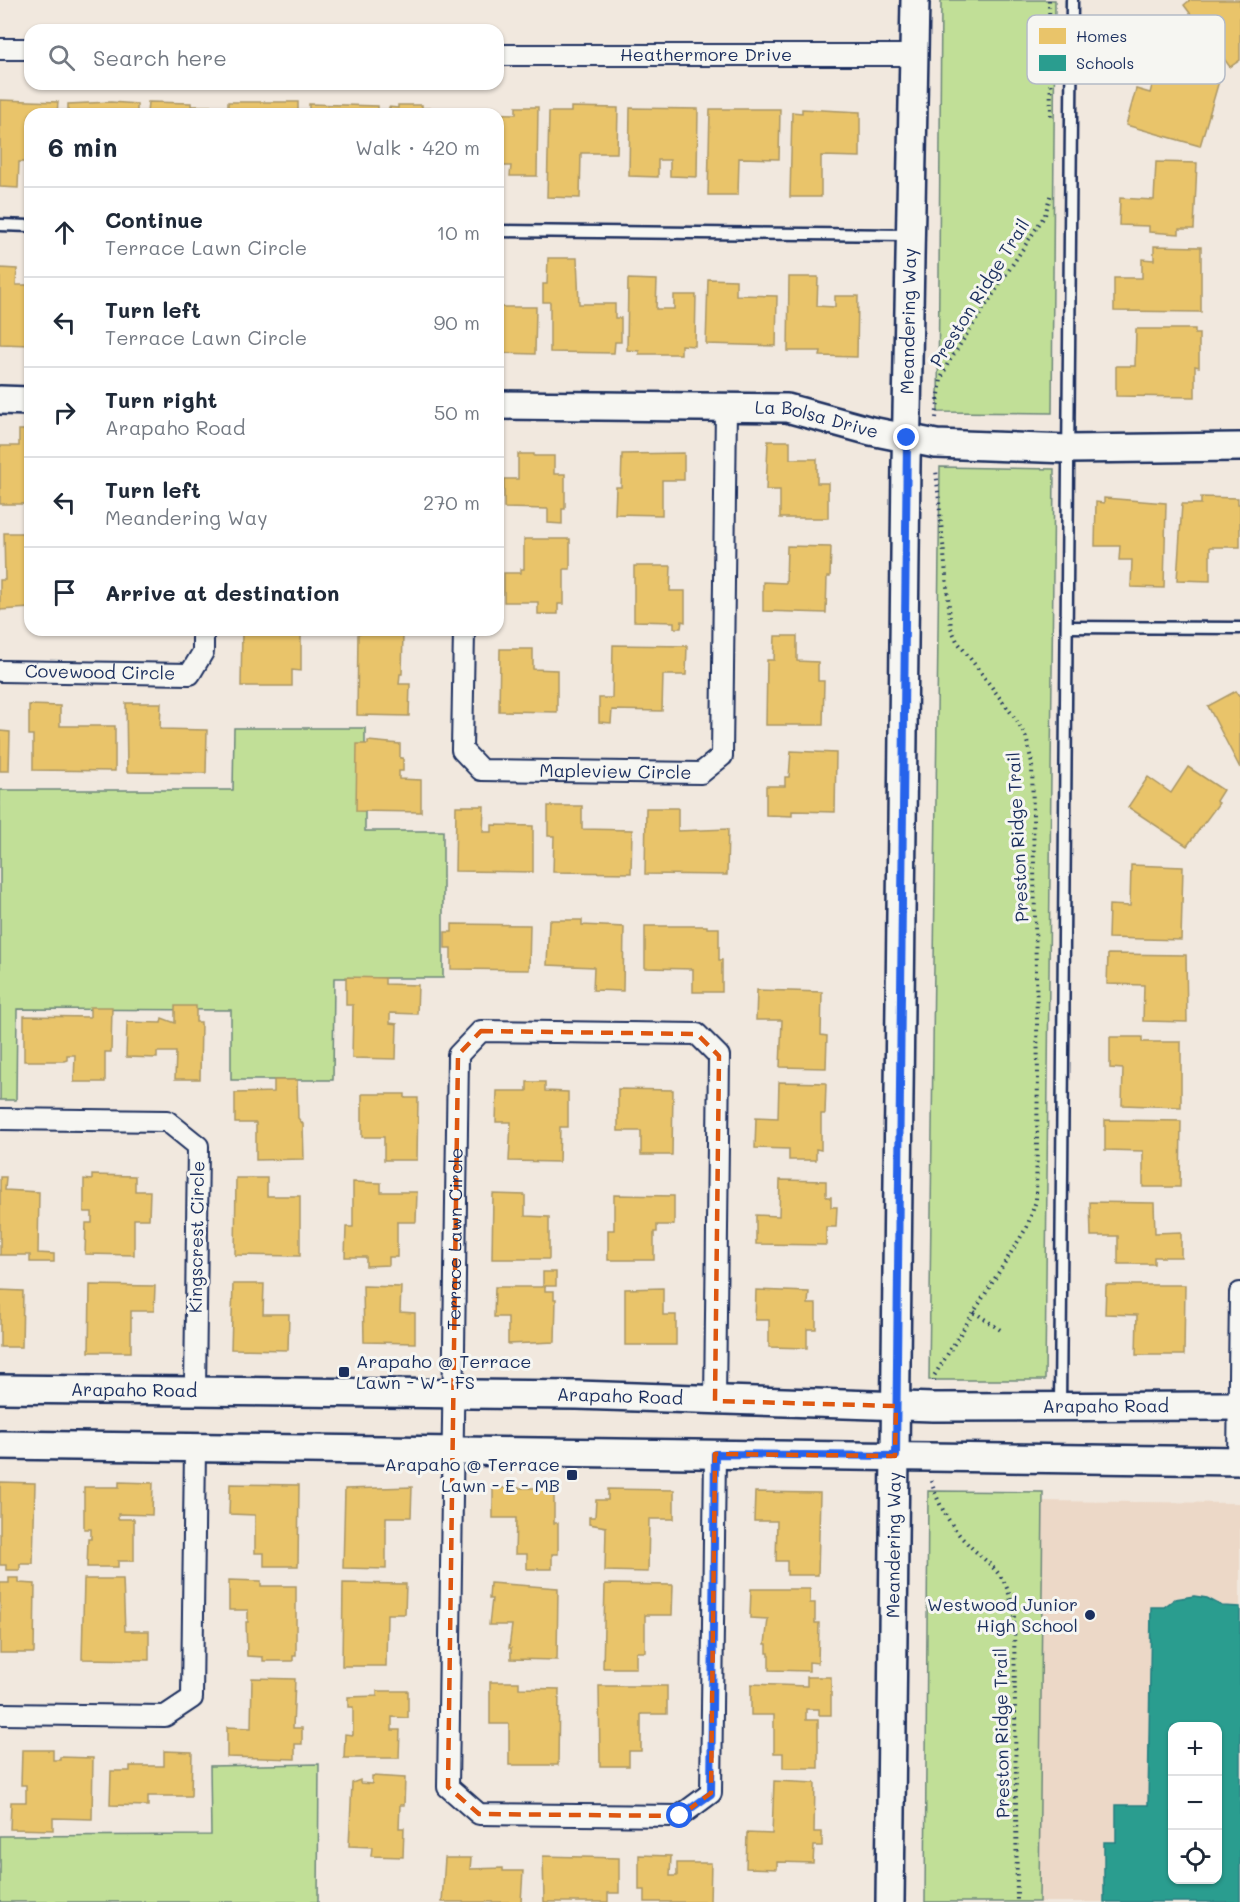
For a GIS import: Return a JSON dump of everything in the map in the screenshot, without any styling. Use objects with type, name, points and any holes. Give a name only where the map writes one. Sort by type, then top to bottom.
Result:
[{"type":"street","name":"Meandering Way","points":[[890,1902],[907,438],[915,0]]},
{"type":"street","points":[[0,49],[24,49]]},
{"type":"street","name":"Heathermore Drive","points":[[504,55],[914,55]]},
{"type":"street","points":[[0,400],[24,401]]},
{"type":"street","name":"La Bolsa Drive","points":[[504,405],[787,408],[868,431],[936,444],[1068,449],[1240,447]]},
{"type":"street","name":"Mapleview Circle","points":[[464,636],[462,750],[482,770],[701,773],[722,756],[726,407]]},
{"type":"street","name":"Covewood Circle","points":[[0,671],[190,674],[203,652],[203,636]]},
{"type":"street","name":"Terrace Lawn Circle","points":[[715,1401],[719,1056],[698,1034],[482,1031],[458,1054],[448,1787],[479,1814],[680,1816],[711,1794],[715,1454]]},
{"type":"street","name":"Kingscrest Circle","points":[[0,1119],[166,1121],[198,1146],[195,1391]]},
{"type":"street","points":[[0,1445],[896,1456],[1239,1463],[1240,1293]]},
{"type":"street","name":"Arapaho Road","points":[[0,1389],[577,1395],[896,1406],[1239,1406]]},
{"type":"street","points":[[0,1714],[165,1716],[192,1698],[195,1447]]},
{"type":"lane","points":[[1072,0],[1072,15]]},
{"type":"lane","points":[[1060,1407],[1071,84]]},
{"type":"lane","points":[[0,225],[24,226]]},
{"type":"lane","points":[[504,231],[910,235]]},
{"type":"lane","points":[[1067,627],[1240,628]]},
{"type":"path","points":[[1049,0],[1049,15]]},
{"type":"path","points":[[1050,84],[1051,126]]},
{"type":"path","name":"Preston Ridge Trail","points":[[934,1376],[1028,1227],[1036,1201],[1038,1075],[1032,763],[1026,737],[1015,718],[957,641],[951,628],[937,486],[936,409],[941,379],[948,363],[1045,215],[1051,182]]},
{"type":"path","points":[[975,1312],[1002,1331]]},
{"type":"path","name":"Preston Ridge Trail","points":[[931,1484],[940,1507],[963,1538],[1004,1579],[1011,1598],[1014,1617],[1017,1902]]},
{"type":"highlighted area","points":[[481,1031],[697,1034],[719,1056],[715,1401],[896,1406],[895,1456],[715,1454],[711,1793],[680,1816],[479,1814],[448,1787],[458,1055]]},
{"type":"shaded area","name":"Westwood Junior High School","points":[[943,1500],[1240,1503],[1240,1902],[934,1902]]},
{"type":"green space","points":[[941,0],[1055,0],[1055,15],[1027,15],[1027,84],[1054,84],[1052,413],[938,412]]},
{"type":"green space","points":[[940,467],[1054,469],[1045,1380],[929,1380]]},
{"type":"green space","points":[[234,728],[365,728],[365,831],[443,831],[443,978],[334,978],[333,1080],[231,1080],[231,1010],[17,1009],[16,1100],[0,1100],[0,790],[233,790]]},
{"type":"green space","points":[[928,1491],[1043,1492],[1039,1902],[925,1902]]},
{"type":"green space","points":[[319,1764],[318,1902],[0,1902],[0,1836],[211,1835],[210,1766]]},
{"type":"building: Homes","points":[[1190,0],[1240,0],[1240,60],[1230,67],[1225,60],[1225,15],[1191,15],[1184,5]]},
{"type":"building: Homes","points":[[1152,84],[1218,84],[1200,146],[1126,125],[1136,89],[1150,93]]},
{"type":"building: Homes","points":[[0,100],[58,102],[58,108],[24,108],[24,162],[19,162],[18,188],[0,187]]},
{"type":"building: Homes","points":[[111,102],[137,104],[137,108],[68,108],[68,104]]},
{"type":"building: Homes","points":[[148,102],[217,106],[217,108],[148,108]]},
{"type":"building: Homes","points":[[228,102],[298,102],[298,108],[228,108]]},
{"type":"building: Homes","points":[[309,104],[378,106],[378,108],[309,108]]},
{"type":"building: Homes","points":[[398,105],[422,105],[422,108],[398,108]]},
{"type":"building: Homes","points":[[516,107],[538,107],[537,176],[510,176],[511,166],[504,166],[504,114],[516,114]]},
{"type":"building: Homes","points":[[571,107],[618,108],[617,153],[581,153],[580,198],[547,197],[549,112],[571,112]]},
{"type":"building: Homes","points":[[630,108],[698,109],[697,177],[670,176],[670,160],[658,160],[658,177],[629,176]]},
{"type":"building: Homes","points":[[710,109],[780,109],[779,159],[739,158],[738,195],[708,195]]},
{"type":"building: Homes","points":[[802,109],[860,112],[860,157],[821,156],[821,197],[790,197],[792,112],[802,113]]},
{"type":"building: Homes","points":[[1156,162],[1197,163],[1194,229],[1179,229],[1179,234],[1149,232],[1149,226],[1119,225],[1120,198],[1154,200]]},
{"type":"building: Homes","points":[[1154,246],[1201,247],[1201,312],[1114,311],[1114,278],[1142,278],[1142,259],[1154,260]]},
{"type":"building: Homes","points":[[548,258],[577,258],[579,304],[615,304],[615,318],[621,318],[621,342],[615,342],[614,353],[550,352],[550,302],[543,302],[543,284],[547,284]]},
{"type":"building: Homes","points":[[0,268],[17,269],[16,285],[24,285],[24,345],[0,344]]},
{"type":"building: Homes","points":[[789,277],[818,277],[817,306],[835,307],[835,296],[858,296],[857,357],[820,356],[821,351],[788,351]]},
{"type":"building: Homes","points":[[628,279],[657,280],[656,309],[674,309],[674,295],[696,295],[695,346],[681,345],[681,354],[639,354],[639,351],[627,350]]},
{"type":"building: Homes","points":[[708,279],[736,280],[736,295],[777,296],[776,346],[706,344]]},
{"type":"building: Homes","points":[[504,307],[536,307],[535,354],[504,353]]},
{"type":"building: Homes","points":[[1136,329],[1195,329],[1195,334],[1199,334],[1199,367],[1195,366],[1195,397],[1116,396],[1116,366],[1135,366]]},
{"type":"building: Homes","points":[[19,430],[24,430],[24,504],[0,504],[0,446],[19,446]]},
{"type":"building: Homes","points":[[768,441],[790,441],[790,459],[817,459],[817,483],[828,483],[828,518],[780,518],[780,490],[766,490]]},
{"type":"building: Homes","points":[[684,453],[684,480],[662,480],[662,515],[615,514],[616,487],[621,487],[622,454]]},
{"type":"building: Homes","points":[[518,454],[554,456],[554,474],[565,474],[565,509],[562,509],[562,524],[548,523],[548,509],[504,508],[504,479],[518,479]]},
{"type":"building: Homes","points":[[1201,497],[1238,498],[1240,547],[1210,547],[1210,581],[1177,580],[1182,504],[1201,504]]},
{"type":"building: Homes","points":[[1104,498],[1166,503],[1164,588],[1131,587],[1132,560],[1119,560],[1120,546],[1095,546],[1096,502],[1104,503]]},
{"type":"building: Homes","points":[[4,533],[24,533],[24,608],[0,610],[0,580],[5,580]]},
{"type":"building: Homes","points":[[524,539],[570,539],[570,569],[564,569],[564,604],[558,604],[558,614],[538,614],[538,602],[504,602],[504,573],[521,573],[521,569],[524,569]]},
{"type":"building: Homes","points":[[787,546],[831,547],[826,613],[763,611],[763,582],[786,583]]},
{"type":"building: Homes","points":[[634,566],[671,566],[670,591],[685,591],[685,622],[682,621],[681,628],[674,628],[674,622],[634,621]]},
{"type":"building: Homes","points":[[242,636],[301,636],[301,671],[292,670],[292,686],[241,686]]},
{"type":"building: Homes","points":[[358,636],[403,636],[402,674],[400,674],[399,684],[410,684],[409,716],[357,715]]},
{"type":"building: Homes","points":[[775,636],[797,636],[797,661],[818,662],[818,681],[824,681],[823,725],[766,725],[767,660],[774,660]]},
{"type":"building: Homes","points":[[613,645],[687,646],[686,675],[663,675],[662,711],[612,710],[611,723],[599,722],[599,698],[612,698]]},
{"type":"building: Homes","points":[[500,649],[533,649],[533,669],[557,670],[557,712],[499,711]]},
{"type":"building: Homes","points":[[1236,691],[1240,697],[1240,768],[1208,706]]},
{"type":"building: Homes","points":[[126,703],[161,703],[160,729],[207,730],[206,773],[127,772]]},
{"type":"building: Homes","points":[[29,705],[60,706],[60,726],[115,726],[115,771],[33,770],[33,735],[29,735]]},
{"type":"building: Homes","points":[[0,731],[10,732],[9,771],[0,771]]},
{"type":"building: Homes","points":[[368,741],[400,744],[403,771],[399,771],[399,779],[421,780],[421,812],[356,811],[357,744],[368,744]]},
{"type":"building: Homes","points":[[791,751],[836,753],[835,812],[792,811],[792,816],[766,815],[766,786],[785,786],[785,777],[789,777]]},
{"type":"building: Homes","points":[[1188,767],[1223,790],[1216,801],[1219,803],[1187,846],[1128,807],[1148,777],[1171,793]]},
{"type":"building: Homes","points":[[456,806],[484,806],[483,832],[492,832],[492,825],[533,826],[533,872],[455,871]]},
{"type":"building: Homes","points":[[548,806],[582,806],[582,829],[632,830],[631,873],[553,872],[554,836],[548,836]]},
{"type":"building: Homes","points":[[646,808],[678,808],[678,831],[728,829],[727,875],[645,874]]},
{"type":"building: Homes","points":[[1131,865],[1183,867],[1181,940],[1108,938],[1109,905],[1130,906]]},
{"type":"building: Homes","points":[[549,920],[582,920],[582,925],[624,927],[623,991],[593,990],[594,967],[547,965]]},
{"type":"building: Homes","points":[[452,924],[530,925],[529,970],[451,969],[451,948],[445,948],[445,932],[452,932]]},
{"type":"building: Homes","points":[[645,926],[719,928],[722,992],[693,992],[693,969],[645,968]]},
{"type":"building: Homes","points":[[1108,954],[1186,955],[1187,1022],[1143,1021],[1144,985],[1107,984]]},
{"type":"building: Homes","points":[[346,977],[385,978],[385,984],[418,985],[417,1014],[390,1013],[390,1023],[397,1024],[396,1059],[352,1058],[353,1005],[346,1005]]},
{"type":"building: Homes","points":[[757,990],[822,992],[821,1035],[827,1036],[826,1068],[780,1067],[782,1020],[756,1020]]},
{"type":"building: Homes","points":[[175,1006],[196,1006],[196,1022],[201,1022],[200,1079],[175,1079],[176,1052],[157,1052],[157,1058],[126,1057],[127,1022],[161,1023],[162,1018],[175,1023]]},
{"type":"building: Homes","points":[[90,1007],[112,1007],[111,1052],[105,1052],[105,1082],[74,1082],[75,1055],[67,1055],[67,1060],[64,1061],[24,1061],[24,1016],[90,1017]]},
{"type":"building: Homes","points":[[1110,1037],[1142,1037],[1142,1042],[1181,1042],[1181,1107],[1122,1105],[1123,1069],[1110,1068]]},
{"type":"building: Homes","points":[[274,1080],[297,1080],[298,1118],[303,1124],[304,1159],[256,1160],[256,1123],[235,1123],[235,1093],[274,1092]]},
{"type":"building: Homes","points":[[527,1082],[545,1082],[545,1091],[568,1092],[568,1127],[560,1127],[559,1162],[509,1161],[511,1122],[496,1122],[497,1091],[527,1091]]},
{"type":"building: Homes","points":[[779,1082],[826,1083],[825,1114],[821,1114],[821,1150],[816,1149],[816,1160],[789,1160],[789,1149],[755,1148],[756,1117],[778,1118]]},
{"type":"building: Homes","points":[[618,1089],[673,1090],[672,1155],[641,1155],[641,1131],[618,1131]]},
{"type":"building: Homes","points":[[362,1094],[405,1094],[405,1098],[418,1098],[417,1160],[384,1160],[384,1137],[362,1137]]},
{"type":"building: Homes","points":[[1105,1120],[1181,1121],[1180,1187],[1143,1187],[1143,1151],[1105,1150]]},
{"type":"building: Homes","points":[[92,1175],[135,1176],[135,1191],[150,1191],[149,1219],[134,1219],[134,1255],[85,1254],[86,1223],[92,1223],[92,1212],[84,1212],[84,1179],[92,1180]]},
{"type":"building: Homes","points":[[0,1177],[6,1177],[5,1190],[39,1192],[38,1253],[54,1254],[54,1262],[30,1262],[30,1255],[0,1255]]},
{"type":"building: Homes","points":[[236,1178],[267,1178],[267,1196],[300,1196],[300,1256],[235,1255]]},
{"type":"building: Homes","points":[[780,1180],[826,1181],[826,1197],[831,1197],[831,1207],[837,1207],[836,1227],[826,1227],[826,1245],[756,1244],[756,1215],[779,1216]]},
{"type":"building: Homes","points":[[353,1182],[381,1183],[381,1192],[417,1192],[416,1222],[397,1222],[397,1257],[389,1257],[389,1265],[366,1266],[366,1257],[345,1257],[346,1227],[353,1227]]},
{"type":"building: Homes","points":[[493,1194],[525,1195],[525,1216],[549,1217],[549,1259],[492,1259]]},
{"type":"building: Homes","points":[[614,1195],[674,1196],[674,1225],[657,1225],[657,1232],[654,1232],[654,1260],[608,1260],[608,1230],[614,1230]]},
{"type":"building: Homes","points":[[1090,1202],[1154,1203],[1155,1233],[1181,1232],[1181,1257],[1154,1257],[1154,1264],[1118,1264],[1118,1236],[1091,1236]]},
{"type":"building: Homes","points":[[543,1272],[556,1272],[556,1286],[545,1286],[545,1291],[554,1291],[554,1299],[556,1299],[555,1342],[508,1344],[508,1317],[494,1317],[495,1287],[543,1287]]},
{"type":"building: Homes","points":[[233,1284],[264,1284],[263,1314],[289,1314],[288,1350],[231,1349]]},
{"type":"building: Homes","points":[[90,1285],[155,1286],[154,1311],[131,1311],[131,1352],[89,1352]]},
{"type":"building: Homes","points":[[1106,1285],[1185,1285],[1184,1355],[1136,1355],[1137,1315],[1105,1314]]},
{"type":"building: Homes","points":[[363,1286],[401,1287],[400,1312],[415,1313],[415,1343],[364,1342]]},
{"type":"building: Homes","points":[[663,1288],[663,1315],[676,1315],[676,1345],[625,1345],[625,1289]]},
{"type":"building: Homes","points":[[0,1290],[23,1291],[22,1347],[0,1347]]},
{"type":"building: Homes","points":[[756,1290],[809,1292],[808,1304],[816,1304],[816,1329],[807,1329],[807,1348],[769,1347],[769,1320],[755,1320]]},
{"type":"building: Homes","points":[[0,1482],[35,1483],[33,1564],[20,1564],[20,1570],[6,1570],[6,1565],[0,1565]]},
{"type":"building: Homes","points":[[119,1482],[153,1483],[152,1515],[118,1514],[118,1519],[134,1519],[134,1561],[118,1561],[118,1567],[87,1567],[88,1539],[91,1539],[91,1529],[84,1529],[84,1487],[119,1487]]},
{"type":"building: Homes","points":[[230,1484],[299,1485],[298,1566],[264,1566],[264,1553],[255,1553],[255,1515],[229,1514]]},
{"type":"building: Homes","points":[[412,1487],[411,1517],[386,1517],[386,1569],[343,1568],[345,1489]]},
{"type":"building: Homes","points":[[493,1488],[554,1488],[554,1523],[558,1523],[558,1554],[552,1554],[552,1569],[527,1569],[527,1554],[515,1554],[516,1518],[493,1518]]},
{"type":"building: Homes","points":[[608,1489],[674,1490],[674,1519],[649,1519],[648,1572],[605,1571],[606,1527],[589,1524],[589,1517],[595,1517],[596,1500],[608,1500]]},
{"type":"building: Homes","points":[[755,1492],[820,1493],[818,1575],[787,1575],[787,1561],[776,1561],[777,1521],[754,1521]]},
{"type":"building: Homes","points":[[9,1578],[19,1578],[19,1583],[35,1584],[34,1653],[0,1653],[0,1583],[9,1583]]},
{"type":"building: Homes","points":[[84,1579],[123,1579],[125,1631],[149,1631],[149,1660],[82,1659]]},
{"type":"building: Homes","points":[[229,1580],[261,1581],[261,1586],[296,1586],[296,1656],[293,1656],[293,1661],[263,1661],[263,1657],[247,1656],[248,1610],[229,1610]]},
{"type":"building: Homes","points":[[343,1583],[406,1584],[405,1614],[387,1614],[386,1666],[342,1666]]},
{"type":"building: Homes","points":[[490,1583],[558,1588],[557,1660],[511,1659],[511,1648],[509,1648],[512,1625],[489,1625],[492,1599],[489,1599]]},
{"type":"building: Homes","points":[[605,1584],[673,1585],[672,1615],[645,1615],[645,1652],[636,1652],[636,1668],[603,1668]]},
{"type":"building: Homes","points":[[751,1589],[810,1589],[810,1603],[815,1603],[815,1623],[819,1623],[818,1663],[809,1662],[809,1671],[769,1670],[769,1653],[767,1653],[767,1644],[765,1644],[768,1619],[750,1618]]},
{"type":"building: Homes","points":[[807,1677],[831,1677],[831,1715],[819,1715],[819,1709],[806,1709],[806,1720],[818,1720],[818,1768],[783,1768],[783,1753],[774,1753],[774,1715],[751,1715],[751,1684],[807,1686]]},
{"type":"building: Homes","points":[[252,1678],[295,1679],[293,1728],[302,1728],[302,1744],[295,1744],[295,1759],[227,1757],[227,1727],[251,1728]]},
{"type":"building: Homes","points":[[490,1682],[519,1682],[519,1688],[559,1689],[558,1765],[509,1765],[509,1724],[490,1724]]},
{"type":"building: Homes","points":[[599,1686],[667,1686],[667,1714],[641,1714],[641,1751],[629,1751],[629,1766],[600,1766]]},
{"type":"building: Homes","points":[[377,1691],[408,1691],[408,1718],[392,1717],[392,1730],[400,1730],[399,1758],[344,1758],[345,1734],[353,1735],[353,1707],[348,1707],[348,1697],[377,1696]]},
{"type":"building: Homes","points":[[22,1750],[53,1750],[53,1760],[60,1760],[60,1757],[93,1758],[92,1819],[53,1818],[53,1830],[10,1829],[11,1802],[26,1802],[26,1785],[21,1785]]},
{"type":"building: Homes","points":[[164,1751],[192,1752],[191,1796],[148,1796],[148,1806],[110,1805],[111,1771],[130,1771],[130,1766],[164,1766]]},
{"type":"building: Homes","points":[[372,1776],[405,1778],[404,1805],[400,1805],[399,1828],[404,1828],[403,1857],[371,1856],[372,1847],[349,1846],[352,1783],[360,1780],[360,1783],[372,1784]]},
{"type":"building: Homes","points":[[774,1781],[815,1783],[814,1832],[822,1832],[822,1846],[814,1846],[813,1863],[777,1862],[777,1869],[746,1868],[747,1833],[772,1834]]},
{"type":"building: Homes","points":[[639,1855],[671,1856],[670,1876],[677,1876],[677,1863],[711,1863],[710,1902],[645,1902],[645,1890],[639,1890]]},
{"type":"building: Homes","points":[[543,1856],[619,1858],[619,1893],[608,1893],[608,1902],[544,1902]]},
{"type":"building: Homes","points":[[445,1858],[471,1858],[470,1869],[503,1868],[503,1871],[523,1871],[521,1902],[442,1902]]},
{"type":"building: Schools","points":[[1194,1596],[1207,1598],[1222,1606],[1240,1607],[1240,1902],[1104,1902],[1104,1842],[1116,1842],[1116,1805],[1148,1805],[1151,1607],[1164,1607],[1175,1599]]},
{"type":"place","name":"Arapaho @ Terrace Lawn - W - FS","points":[[344,1372]]},
{"type":"place","name":"Arapaho @ Terrace Lawn - E - MB","points":[[572,1475]]},
{"type":"place","name":"Westwood Junior High School","points":[[1090,1615]]},
{"type":"route","points":[[680,1816],[711,1794],[715,1454],[896,1456],[907,438]]}]
